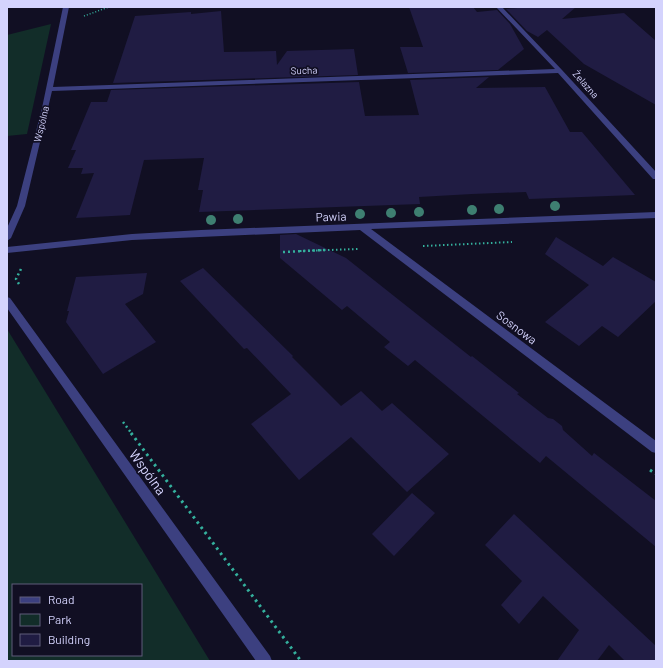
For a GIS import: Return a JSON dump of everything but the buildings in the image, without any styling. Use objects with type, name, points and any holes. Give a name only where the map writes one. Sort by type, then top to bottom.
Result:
[{"type":"street","name":"Wspólna","points":[[7,238],[20,206],[49,89],[66,7]]},
{"type":"street","name":"Żelazna","points":[[499,7],[560,71],[656,177]]},
{"type":"street","name":"Sucha","points":[[49,89],[560,71]]},
{"type":"street","name":"Pawia","points":[[7,250],[163,235],[656,215]]},
{"type":"street","name":"Sosnowa","points":[[362,227],[656,448]]},
{"type":"street","name":"Wspólna","points":[[7,301],[265,661]]},
{"type":"path","points":[[82,16],[109,7]]},
{"type":"path","points":[[21,285],[16,279],[22,268],[27,265]]},
{"type":"path","points":[[120,417],[301,661]]},
{"type":"green space","points":[[51,24],[27,134],[7,136],[7,35]]},
{"type":"green space","points":[[7,329],[210,661],[7,661]]}]
